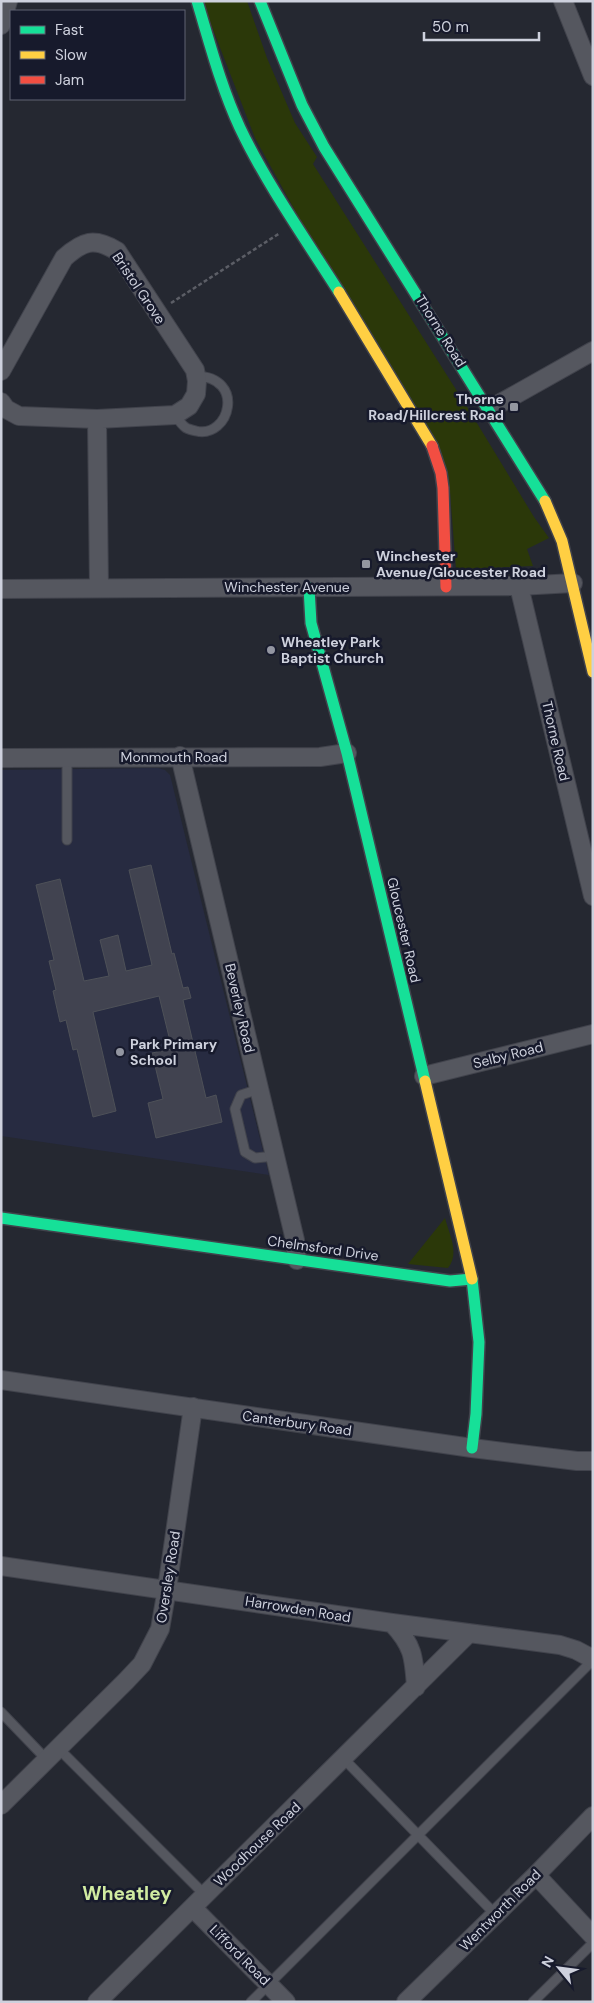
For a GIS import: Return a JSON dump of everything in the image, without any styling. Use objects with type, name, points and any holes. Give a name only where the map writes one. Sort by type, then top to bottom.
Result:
[{"type":"street","points":[[1,25],[8,1]]},
{"type":"street","points":[[197,1],[223,87],[264,171],[431,442],[441,473],[443,488],[446,587]]},
{"type":"street","name":"Thorne Road","points":[[260,1],[302,105],[324,147],[490,409],[552,514],[562,541],[573,583],[593,672]]},
{"type":"street","points":[[563,1],[593,76]]},
{"type":"street","name":"Bristol Grove","points":[[1,371],[64,258],[88,242],[104,243],[117,251],[195,370],[196,376]]},
{"type":"street","points":[[490,409],[593,351]]},
{"type":"street","points":[[1,402],[6,410],[19,416],[97,419],[175,415],[188,406],[196,394],[196,376]]},
{"type":"street","points":[[97,419],[99,588]]},
{"type":"street","name":"Winchester Avenue","points":[[1,590],[446,587],[573,583]]},
{"type":"street","name":"Thorne Road","points":[[518,586],[593,896]]},
{"type":"street","name":"Gloucester Road","points":[[309,588],[311,623],[347,752],[472,1279]]},
{"type":"street","name":"Monmouth Road","points":[[1,758],[320,756],[347,752]]},
{"type":"street","name":"Beverley Road","points":[[180,756],[295,1240],[296,1260]]},
{"type":"street","name":"Selby Road","points":[[424,1076],[593,1034]]},
{"type":"street","name":"Chelmsford Drive","points":[[1,1218],[450,1281],[472,1279]]},
{"type":"street","points":[[472,1279],[479,1342],[476,1414],[472,1448]]},
{"type":"street","name":"Canterbury Road","points":[[1,1380],[472,1448],[578,1461],[593,1461]]},
{"type":"street","name":"Oversley Road","points":[[1,1805],[142,1664],[152,1648],[160,1630],[167,1589],[193,1407]]},
{"type":"street","name":"Harrowden Road","points":[[1,1566],[468,1634],[560,1645],[576,1650],[593,1660]]},
{"type":"street","points":[[392,1623],[404,1636],[410,1647],[414,1658],[416,1687]]},
{"type":"street","name":"Woodhouse Road","points":[[98,2002],[468,1634]]},
{"type":"street","name":"Wentworth Road","points":[[406,2002],[536,1875],[593,1816]]},
{"type":"street","points":[[536,1875],[593,1936]]},
{"type":"street","name":"Lifford Road","points":[[199,1902],[286,2002]]},
{"type":"lane","points":[[175,415],[185,428],[200,432],[213,429],[223,419],[229,401],[222,384],[207,376],[196,376]]},
{"type":"lane","points":[[67,758],[67,840]]},
{"type":"lane","points":[[259,1089],[242,1095],[235,1109],[245,1152],[255,1158],[275,1156]]},
{"type":"lane","points":[[251,2002],[593,1660]]},
{"type":"lane","points":[[1,1712],[52,1754],[199,1902]]},
{"type":"lane","points":[[344,1759],[495,1914]]},
{"type":"lane","points":[[533,2002],[593,1943]]},
{"type":"path","points":[[156,312],[296,222]]},
{"type":"shaded area","name":"Park Primary School","points":[[158,768],[165,770],[170,775],[269,1175],[1,1136],[1,770]]},
{"type":"green space","points":[[202,1],[247,1],[267,58],[295,123],[317,157],[313,164],[549,538],[527,549],[533,566],[456,569],[450,492],[255,138]]},
{"type":"green space","points":[[445,1218],[453,1250],[453,1256],[448,1268],[408,1264]]},
{"type":"building","points":[[151,865],[172,954],[174,953],[183,988],[188,987],[191,998],[183,1000],[206,1098],[216,1095],[222,1122],[156,1138],[148,1103],[163,1099],[152,1053],[172,1049],[159,996],[93,1012],[116,1111],[93,1117],[77,1049],[73,1050],[66,1020],[60,1022],[53,991],[56,990],[49,961],[54,960],[36,885],[60,879],[84,981],[109,976],[100,940],[118,935],[126,971],[152,965],[129,870]]},
{"type":"traffic: fast","points":[[197,1],[221,81],[233,113],[250,149],[339,292]]},
{"type":"traffic: fast","points":[[260,1],[302,105],[324,147],[545,501]]},
{"type":"traffic: fast","points":[[309,588],[311,623],[347,753],[425,1081]]},
{"type":"traffic: fast","points":[[1,1218],[450,1281],[472,1279],[479,1342],[476,1414],[472,1448]]},
{"type":"traffic: slow","points":[[339,292],[432,446]]},
{"type":"traffic: slow","points":[[545,501],[562,541],[593,672]]},
{"type":"traffic: slow","points":[[425,1081],[472,1279]]},
{"type":"traffic: jam","points":[[432,446],[441,473],[443,488],[446,587]]},
{"type":"place","name":"Thorne Road/Hillcrest Road","points":[[514,407]]},
{"type":"place","name":"Winchester Avenue/Gloucester Road","points":[[366,564]]},
{"type":"place","name":"Wheatley Park Baptist Church","points":[[271,650]]},
{"type":"place","name":"Park Primary School","points":[[120,1052]]},
{"type":"district","name":"Wheatley","points":[[127,1893]]}]
